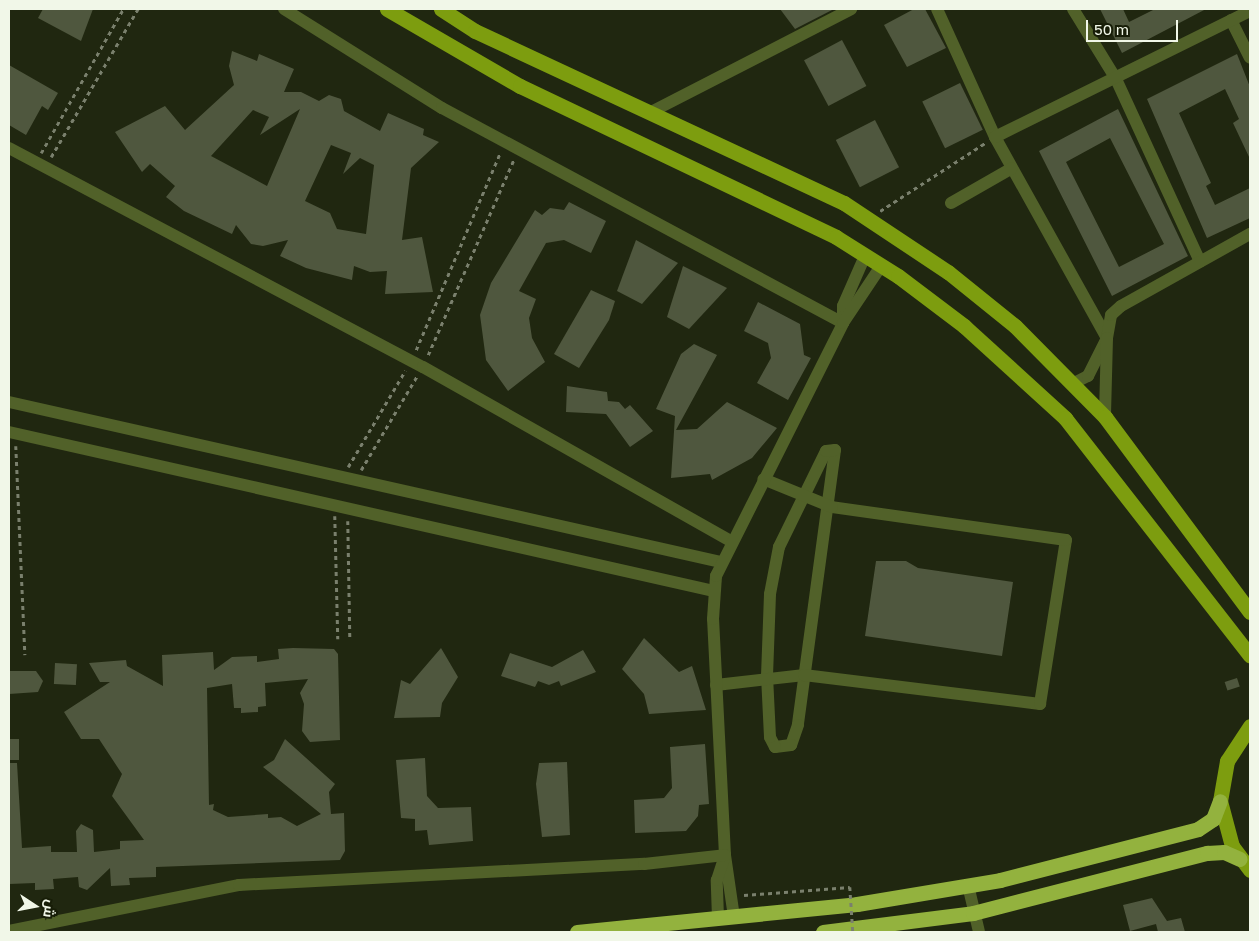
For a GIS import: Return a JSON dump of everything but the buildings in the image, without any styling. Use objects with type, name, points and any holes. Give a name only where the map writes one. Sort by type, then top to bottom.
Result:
[{"type":"highway","points":[[577,932],[734,917],[968,885],[1077,862],[1198,829],[1214,819],[1220,801]]},
{"type":"highway","points":[[823,932],[973,913],[1207,853],[1224,852],[1245,865]]},
{"type":"main road","points":[[387,9],[520,86],[739,188],[866,256],[964,326],[1065,418],[1250,656]]},
{"type":"main road","points":[[441,9],[475,31],[651,112],[868,218],[948,272],[1015,326],[1074,383],[1105,417],[1250,612]]},
{"type":"main road","points":[[1245,865],[1226,832],[1220,801],[1227,762],[1250,726]]},
{"type":"street","points":[[284,9],[363,62],[518,150],[843,323]]},
{"type":"street","points":[[651,112],[851,9]]},
{"type":"street","points":[[937,9],[995,137],[1107,338]]},
{"type":"street","points":[[1073,9],[1116,79],[1200,262]]},
{"type":"street","points":[[995,137],[1116,79],[1250,11]]},
{"type":"street","points":[[1231,20],[1250,58]]},
{"type":"street","points":[[9,148],[417,364],[730,541]]},
{"type":"street","points":[[951,203],[1012,168]]},
{"type":"street","points":[[1105,417],[1107,338],[1111,315],[1121,306],[1250,234]]},
{"type":"street","points":[[843,323],[843,306],[866,256]]},
{"type":"street","points":[[734,917],[725,855],[716,685],[714,591],[721,562],[730,541],[764,479],[843,323],[881,266]]},
{"type":"street","points":[[1074,383],[1088,376],[1107,338]]},
{"type":"street","points":[[9,402],[721,562]]},
{"type":"street","points":[[12,433],[714,591]]},
{"type":"street","points":[[835,450],[828,506],[798,725],[791,745],[776,747],[770,737],[767,676],[774,574],[779,546],[826,451],[835,450]]},
{"type":"street","points":[[716,685],[767,676],[804,675],[1040,704],[1066,540],[828,506],[802,497],[764,479]]},
{"type":"street","points":[[718,918],[717,880],[725,855]]},
{"type":"street","points":[[9,931],[239,885],[644,864],[725,855]]},
{"type":"street","points":[[968,885],[973,913],[979,932]]},
{"type":"path","points":[[40,164],[123,9]]},
{"type":"path","points":[[40,164],[138,9]]},
{"type":"path","points":[[868,218],[995,137]]},
{"type":"path","points":[[342,477],[417,364],[505,142]]},
{"type":"path","points":[[355,480],[417,364],[518,150]]},
{"type":"path","points":[[12,433],[25,655]]},
{"type":"path","points":[[334,507],[338,639]]},
{"type":"path","points":[[348,510],[350,638]]},
{"type":"path","points":[[732,896],[850,887],[853,932]]}]
